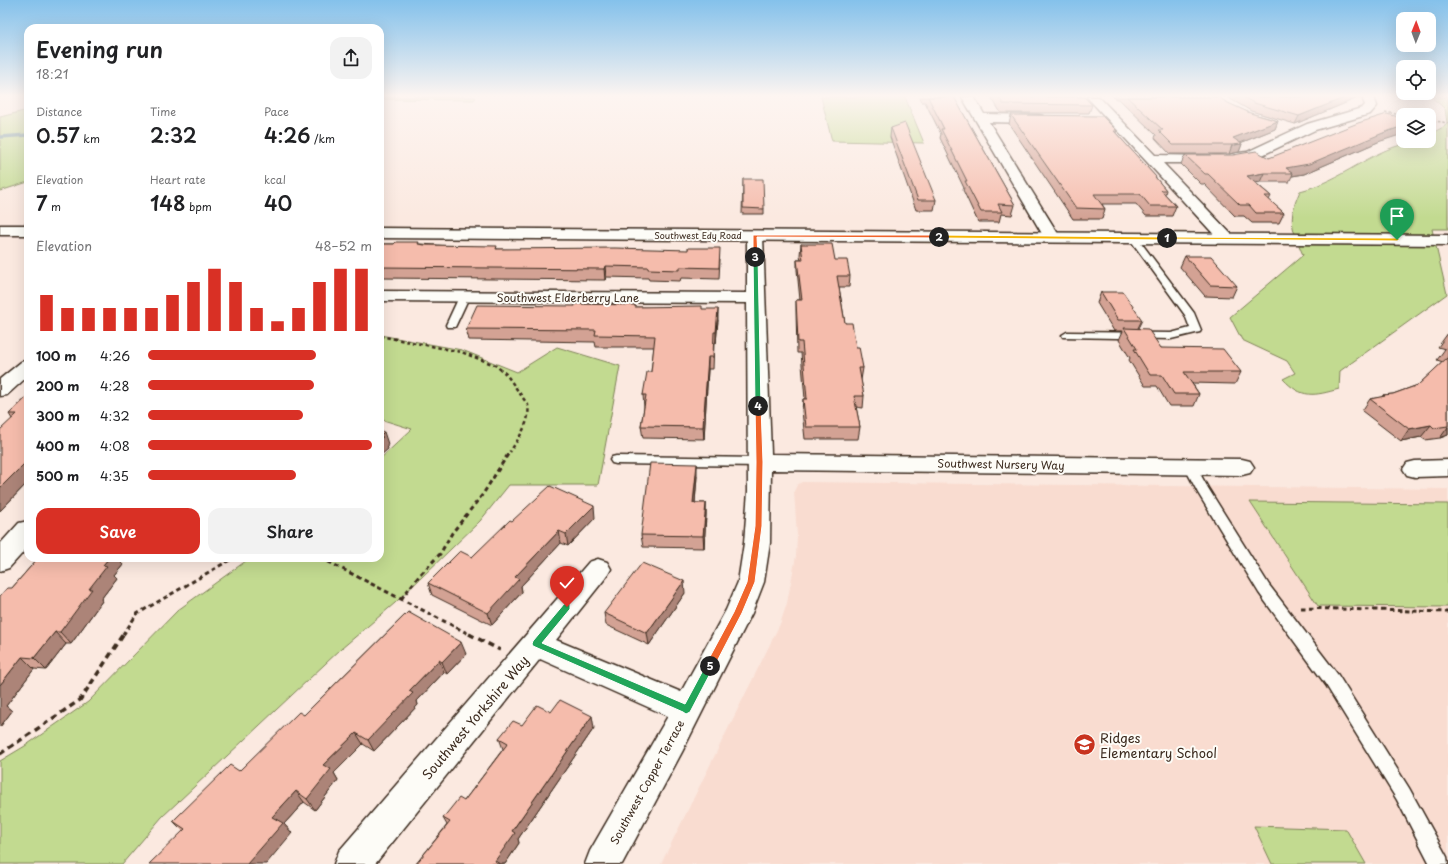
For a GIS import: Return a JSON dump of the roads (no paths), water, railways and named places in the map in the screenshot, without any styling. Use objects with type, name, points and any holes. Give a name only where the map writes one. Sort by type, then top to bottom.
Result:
[{"type":"street","points":[[993,137],[1052,237]]},
{"type":"street","points":[[1132,137],[1226,238]]},
{"type":"street","points":[[1153,159],[1210,160],[1242,157],[1259,152],[1291,137]]},
{"type":"street","points":[[0,230],[24,230]]},
{"type":"street","name":"Southwest Edy Road","points":[[384,233],[1448,240]]},
{"type":"street","name":"Southwest Copper Terrace","points":[[603,864],[671,741],[686,709],[738,613],[751,582],[758,532],[760,462],[755,236]]},
{"type":"street","name":"Southwest Elderberry Lane","points":[[384,296],[756,298]]},
{"type":"street","points":[[0,390],[24,369]]},
{"type":"street","name":"Southwest Nursery Way","points":[[760,462],[1242,467]]},
{"type":"street","points":[[1415,469],[1448,468]]},
{"type":"street","points":[[0,561],[24,534]]},
{"type":"street","name":"Southwest Yorkshire Way","points":[[352,864],[598,569]]},
{"type":"street","points":[[529,653],[686,709]]},
{"type":"lane","points":[[1067,335],[1171,336],[1196,330],[1190,315],[1133,238]]},
{"type":"lane","points":[[451,325],[464,297]]},
{"type":"lane","points":[[616,460],[760,462]]},
{"type":"lane","points":[[1190,466],[1203,490],[1264,589],[1332,680],[1403,794],[1440,864]]},
{"type":"place","name":"Ridges Elementary School","points":[[1084,744]]}]
